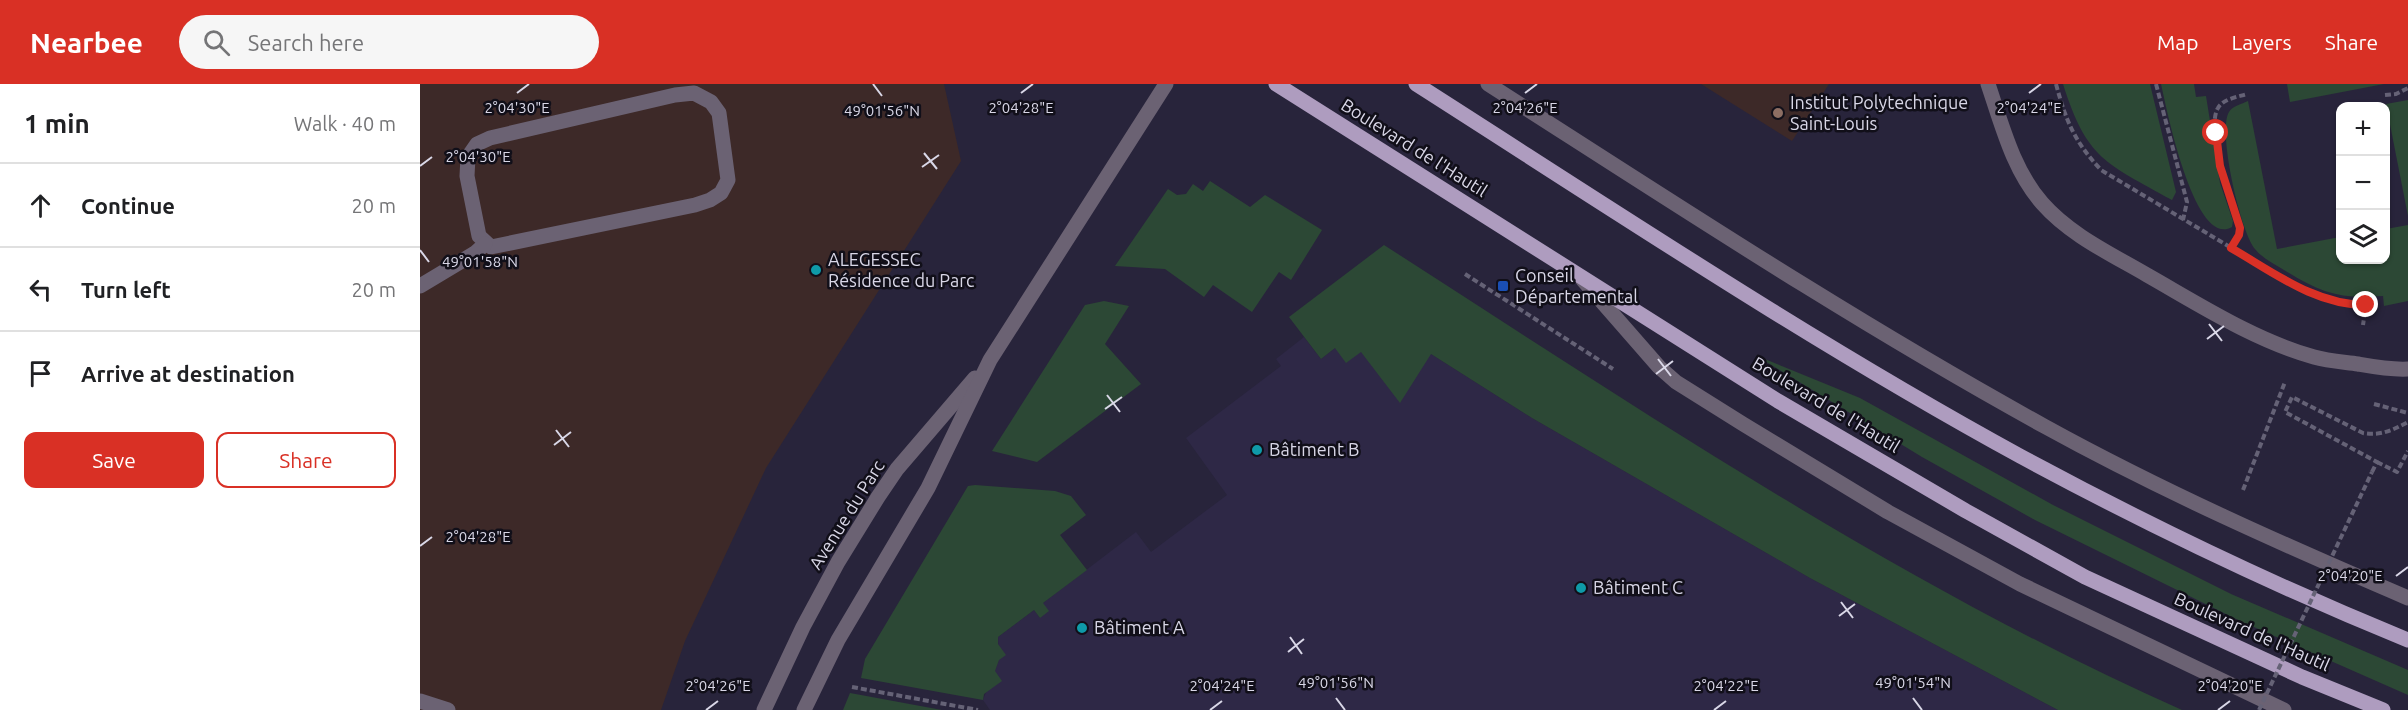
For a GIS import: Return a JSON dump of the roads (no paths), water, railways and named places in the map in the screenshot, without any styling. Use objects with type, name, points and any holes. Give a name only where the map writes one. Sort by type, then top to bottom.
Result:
[{"type":"main road","name":"Boulevard de l'Hautil","points":[[1276,84],[1778,400],[2085,577],[2292,672],[2383,710]]},
{"type":"main road","points":[[1416,84],[1840,352],[2020,456],[2212,555],[2408,640]]},
{"type":"street","name":"Avenue du Parc","points":[[804,710],[838,640],[928,488],[990,360],[1166,84]]},
{"type":"street","points":[[1488,84],[1884,335],[2027,417],[2248,530],[2408,598]]},
{"type":"street","points":[[1988,84],[2014,159],[2027,182],[2042,203],[2089,242],[2228,321],[2279,345],[2316,358],[2389,369],[2408,369]]},
{"type":"street","points":[[694,93],[711,102],[719,113],[728,180],[721,193],[710,200],[491,247],[485,244],[479,236],[467,176],[468,157],[477,144],[490,138],[675,95],[694,93]]},
{"type":"street","points":[[420,286],[475,253],[485,244]]},
{"type":"street","points":[[1579,276],[1659,367],[1676,382],[1743,424],[1888,512],[2020,584],[2284,710]]},
{"type":"street","name":"Avenue du Parc","points":[[764,710],[803,627],[838,562],[878,497],[897,470],[990,360]]},
{"type":"street","points":[[420,701],[448,710]]},
{"type":"place","name":"Institut Polytechnique Saint-Louis","points":[[1778,113]]},
{"type":"place","name":"ALEGESSEC Résidence du Parc","points":[[816,270]]},
{"type":"place","name":"Conseil Départemental","points":[[1503,286]]},
{"type":"place","name":"Bâtiment B","points":[[1257,450]]},
{"type":"place","name":"Bâtiment C","points":[[1581,588]]},
{"type":"place","name":"Bâtiment A","points":[[1082,628]]}]
